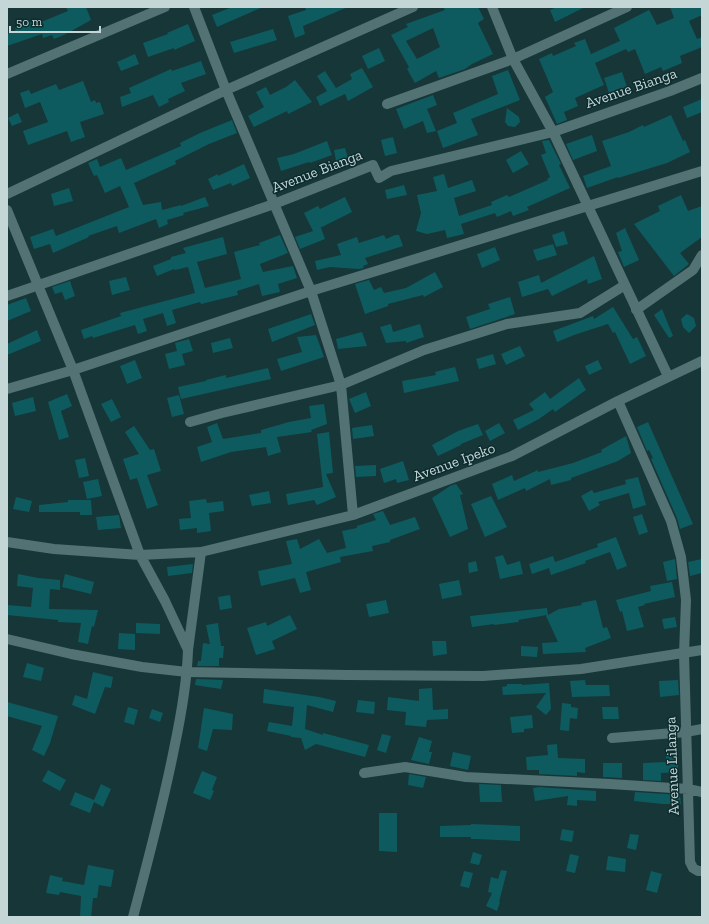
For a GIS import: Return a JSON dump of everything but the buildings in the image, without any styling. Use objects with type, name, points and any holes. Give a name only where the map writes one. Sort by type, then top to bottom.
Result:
[{"type":"street","points":[[7,74],[165,7]]},
{"type":"street","points":[[194,7],[226,90],[311,291],[341,385],[353,515]]},
{"type":"street","points":[[7,194],[226,90],[413,7]]},
{"type":"street","points":[[492,7],[514,59],[553,132],[668,376]]},
{"type":"street","points":[[387,104],[514,59],[627,7]]},
{"type":"street","name":"Avenue Bianga","points":[[7,296],[274,204],[373,165],[379,178],[391,172],[553,132],[662,94],[702,78]]},
{"type":"street","points":[[7,389],[73,370],[311,291],[702,171]]},
{"type":"street","points":[[7,210],[73,370],[140,554],[165,601],[188,650]]},
{"type":"street","points":[[636,310],[692,270],[702,255]]},
{"type":"street","points":[[190,422],[341,385],[424,350],[507,324],[580,313],[625,285]]},
{"type":"street","name":"Avenue Ipeko","points":[[7,542],[54,549],[140,554],[201,552],[353,515],[512,456],[668,376],[702,361]]},
{"type":"street","name":"Avenue Lilanga","points":[[618,401],[671,521],[681,557],[686,600],[684,654],[690,862],[693,868],[698,871],[702,871]]},
{"type":"street","points":[[133,917],[152,848],[169,775],[183,704],[188,650],[201,552]]},
{"type":"street","points":[[7,639],[71,654],[187,672],[347,675],[483,676],[581,669],[702,650]]},
{"type":"street","points":[[612,738],[686,732],[702,729]]},
{"type":"street","points":[[364,774],[405,767],[466,777],[610,784],[688,789],[702,792]]}]
